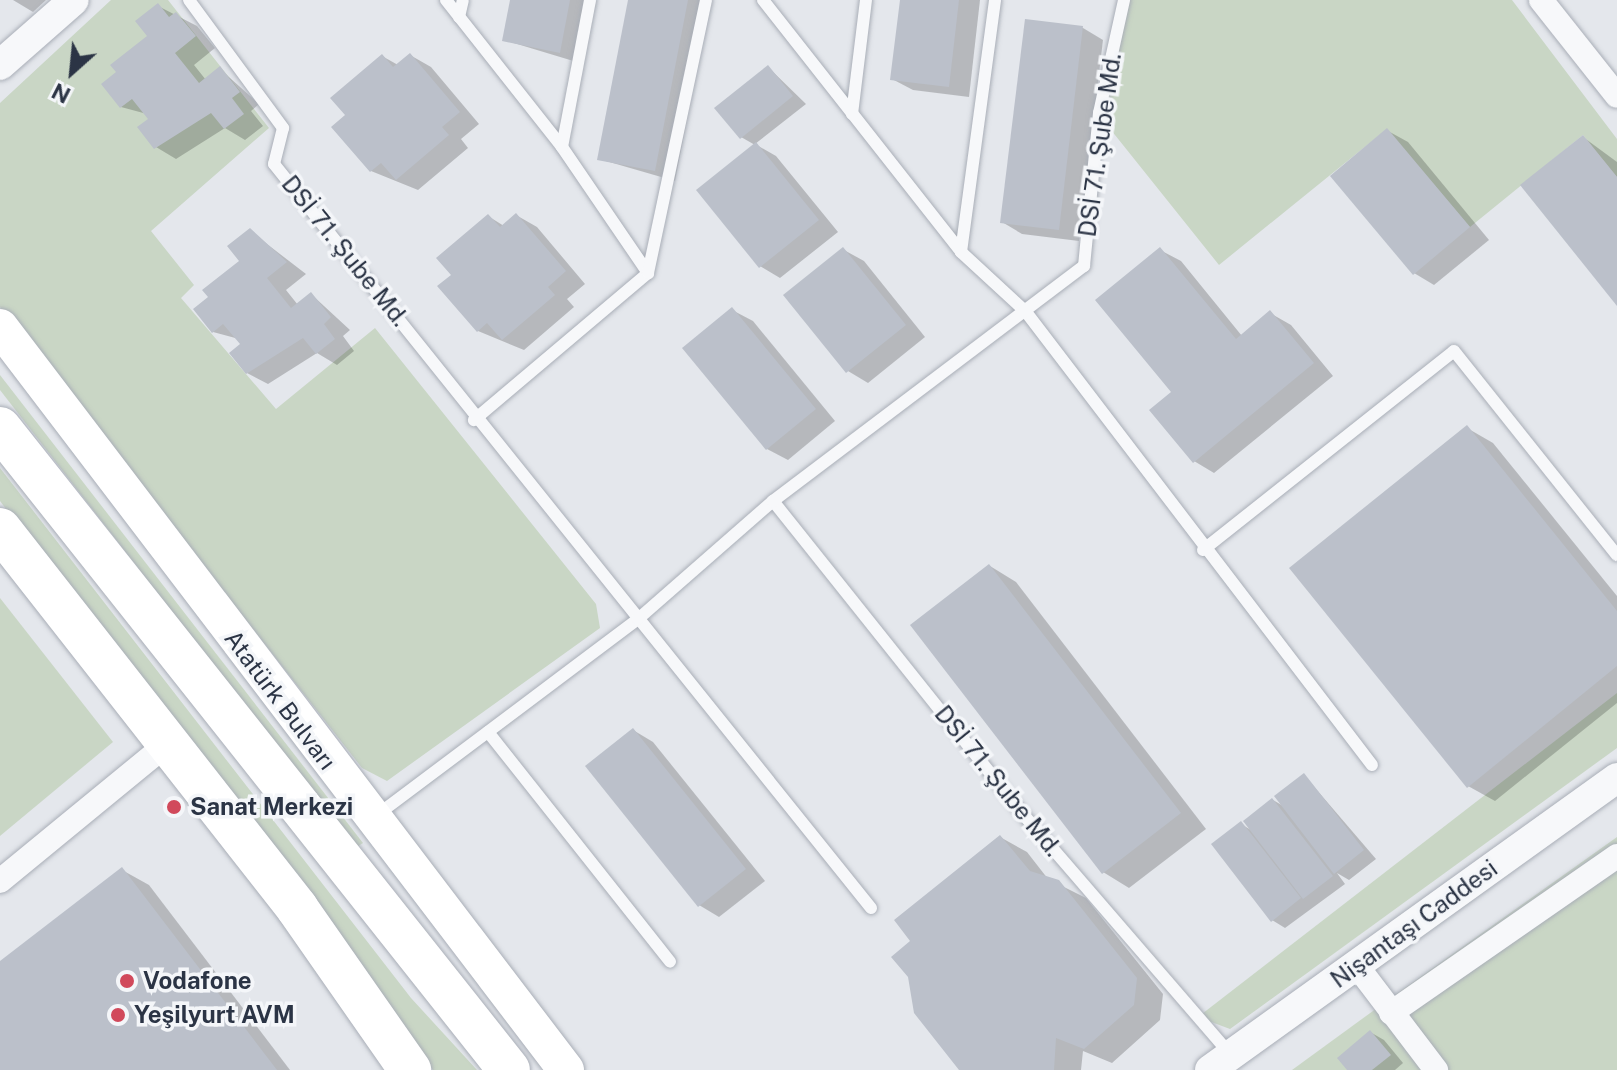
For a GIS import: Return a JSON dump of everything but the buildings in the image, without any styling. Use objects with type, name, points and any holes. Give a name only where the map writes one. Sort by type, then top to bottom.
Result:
[{"type":"highway","points":[[0,428],[509,1070]]},
{"type":"highway","points":[[0,529],[297,908],[410,1070]]},
{"type":"main road","name":"Atatürk Bulvarı","points":[[0,327],[370,820],[566,1070]]},
{"type":"street","points":[[0,65],[74,0]]},
{"type":"street","points":[[1541,0],[1617,96]]},
{"type":"street","points":[[0,881],[167,744]]},
{"type":"street","name":"Nişantaşı Caddesi","points":[[1220,1062],[1617,778]]},
{"type":"street","points":[[1391,1013],[1617,856]]},
{"type":"street","points":[[1357,966],[1436,1070]]},
{"type":"lane","name":"DSİ 71. Şube Md.","points":[[189,0],[283,128],[274,164],[474,420],[871,908]]},
{"type":"lane","points":[[446,0],[562,147],[648,273]]},
{"type":"lane","points":[[459,17],[463,0]]},
{"type":"lane","points":[[562,147],[590,0]]},
{"type":"lane","points":[[474,420],[648,273],[706,0]]},
{"type":"lane","points":[[763,0],[961,252],[1026,312],[1203,550],[1372,765]]},
{"type":"lane","points":[[852,114],[866,0]]},
{"type":"lane","points":[[961,252],[995,0]]},
{"type":"lane","name":"DSİ 71. Şube Md.","points":[[370,820],[638,619],[773,501],[1084,266],[1099,113],[1124,0]]},
{"type":"lane","points":[[1203,550],[1454,351],[1617,555]]},
{"type":"lane","name":"DSİ 71. Şube Md.","points":[[773,501],[1220,1062]]},
{"type":"lane","points":[[488,732],[670,962]]},
{"type":"green space","points":[[111,0],[168,0],[269,128],[151,231],[194,285],[181,298],[276,409],[375,328],[596,604],[600,628],[387,781],[362,768],[0,307],[0,103]]},
{"type":"green space","points":[[1118,0],[1512,0],[1617,139],[1617,177],[1583,135],[1470,227],[1387,129],[1219,265],[1103,120]]},
{"type":"green space","points":[[0,375],[363,843],[355,848],[0,390]]},
{"type":"green space","points":[[0,468],[411,998],[477,1070],[433,1070],[0,501]]},
{"type":"green space","points":[[0,598],[113,742],[0,836]]},
{"type":"green space","points":[[1617,693],[1617,748],[1230,1029],[1198,1017]]},
{"type":"green space","points":[[1617,837],[1617,1070],[1292,1070],[1388,1000]]},
{"type":"place","name":"Sanat Merkezi","points":[[174,807]]},
{"type":"place","name":"Vodafone","points":[[127,981]]},
{"type":"place","name":"Yeşilyurt AVM","points":[[118,1015]]}]
